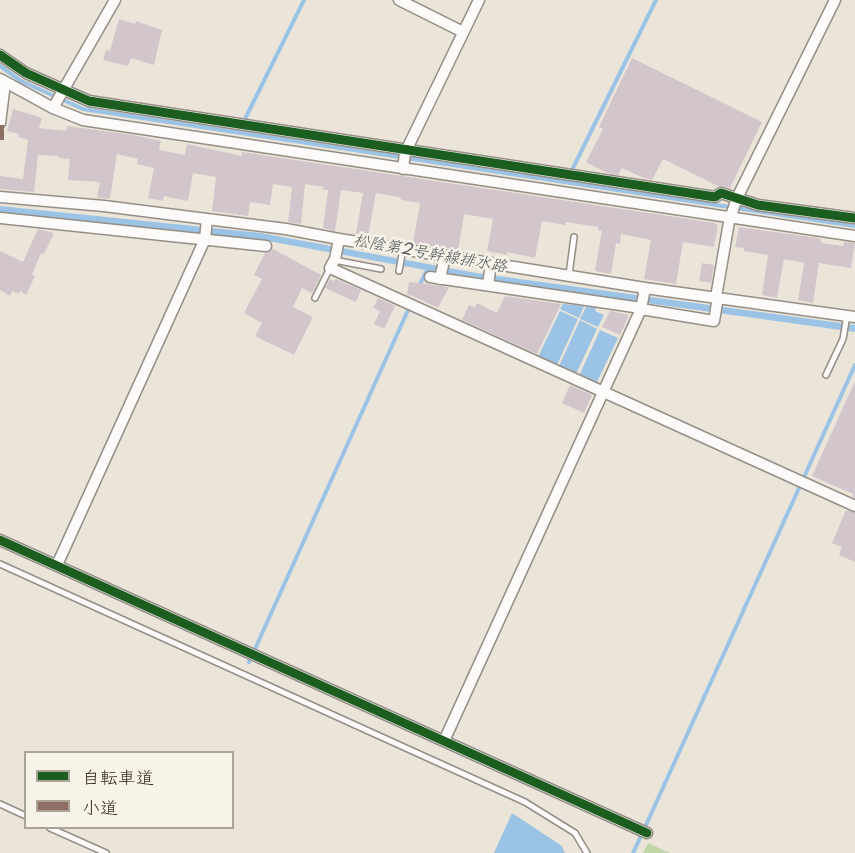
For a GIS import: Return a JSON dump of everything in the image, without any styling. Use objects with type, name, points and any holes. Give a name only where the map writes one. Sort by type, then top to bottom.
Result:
[{"type":"street","points":[[54,106],[115,0]]},
{"type":"street","points":[[399,0],[463,32]]},
{"type":"street","points":[[403,168],[405,151],[479,0]]},
{"type":"street","points":[[444,259],[437,278],[714,321],[731,217],[737,200],[835,0]]},
{"type":"street","points":[[0,56],[26,73],[88,101],[715,197],[721,194],[758,205],[855,218]]},
{"type":"street","points":[[0,123],[2,81],[83,120],[855,236]]},
{"type":"street","points":[[1,209],[104,206],[207,221],[286,229],[339,241],[444,259],[569,275],[645,289],[849,317]]},
{"type":"street","points":[[1,209],[266,246]]},
{"type":"street","points":[[57,565],[206,238],[207,221]]},
{"type":"street","points":[[339,241],[333,262],[603,393],[855,506]]},
{"type":"street","points":[[489,285],[491,266]]},
{"type":"street","points":[[444,741],[641,308],[645,289]]},
{"type":"street","points":[[0,540],[648,833]]},
{"type":"lane","points":[[569,275],[574,237]]},
{"type":"lane","points":[[399,270],[402,252]]},
{"type":"lane","points":[[315,298],[333,262],[381,268]]},
{"type":"lane","points":[[826,375],[844,335],[849,317]]},
{"type":"lane","points":[[0,564],[525,802],[575,832],[587,853]]},
{"type":"lane","points":[[0,804],[24,815]]},
{"type":"lane","points":[[52,829],[106,853]]},
{"type":"green space","points":[[648,843],[670,853],[643,853]]},
{"type":"water","points":[[0,206],[261,233],[476,273],[855,325],[855,332],[474,279],[263,240],[0,212]]},
{"type":"water","points":[[563,304],[584,306],[579,318],[560,309]]},
{"type":"water","points":[[586,307],[596,308],[595,311],[604,315],[598,327],[580,319]]},
{"type":"water","points":[[560,311],[578,319],[557,365],[538,357]]},
{"type":"water","points":[[580,320],[597,329],[576,374],[559,366]]},
{"type":"water","points":[[600,330],[618,338],[596,384],[579,376]]},
{"type":"water","points":[[512,813],[562,846],[565,853],[494,853]]},
{"type":"building","points":[[119,19],[135,24],[136,21],[162,30],[154,65],[131,58],[128,66],[103,60],[106,50],[110,51]]},
{"type":"building","points":[[632,58],[762,122],[730,188],[718,186],[663,159],[652,180],[622,168],[618,175],[607,173],[586,162],[603,129],[599,127]]},
{"type":"building","points":[[13,109],[42,118],[39,128],[66,131],[67,126],[133,135],[161,141],[159,150],[185,155],[187,144],[242,156],[242,152],[718,225],[714,247],[683,242],[676,284],[644,279],[651,240],[621,234],[620,244],[616,243],[611,274],[595,271],[602,231],[598,230],[598,227],[542,221],[535,258],[507,252],[507,255],[487,251],[493,219],[464,214],[458,250],[413,243],[420,203],[402,200],[399,197],[376,193],[368,236],[356,234],[363,193],[341,190],[335,231],[323,228],[328,190],[323,190],[324,187],[305,184],[301,224],[288,222],[292,187],[273,184],[270,205],[250,202],[248,216],[212,211],[216,177],[193,173],[188,201],[164,196],[163,201],[148,198],[154,168],[137,164],[138,159],[117,154],[110,199],[97,198],[100,182],[68,180],[70,159],[59,158],[59,156],[38,155],[34,192],[0,189],[0,176],[23,179],[28,140],[18,137],[19,134],[7,131]]},
{"type":"building","points":[[739,227],[818,238],[821,243],[843,246],[844,242],[855,243],[851,268],[819,263],[813,303],[798,300],[804,263],[784,259],[777,298],[762,295],[768,255],[735,247]]},
{"type":"building","points":[[38,229],[54,233],[44,254],[41,253],[32,275],[35,276],[26,295],[20,291],[19,294],[12,291],[10,296],[0,290],[0,251],[23,262]]},
{"type":"building","points":[[273,249],[321,275],[312,293],[302,288],[293,307],[313,317],[294,355],[255,336],[262,323],[244,313],[262,279],[254,275],[265,253]]},
{"type":"building","points":[[702,263],[714,265],[711,283],[699,281]]},
{"type":"building","points":[[330,279],[333,281],[336,279],[361,290],[356,302],[325,288]]},
{"type":"building","points":[[409,282],[449,287],[438,308],[407,295]]},
{"type":"building","points":[[505,296],[561,304],[537,354],[462,320],[469,305],[475,308],[477,303],[497,313]]},
{"type":"building","points":[[378,298],[395,306],[384,329],[374,324],[380,311],[373,308]]},
{"type":"building","points":[[610,311],[629,315],[620,335],[602,327]]},
{"type":"building","points":[[855,381],[855,498],[852,497],[853,494],[812,476]]},
{"type":"building","points":[[570,385],[592,395],[584,413],[562,403]]},
{"type":"building","points":[[846,510],[855,513],[855,562],[839,555],[842,547],[832,543]]},
{"type":"waterway","points":[[244,121],[304,0]]},
{"type":"waterway","points":[[571,172],[656,0]]},
{"type":"waterway","points":[[0,66],[21,81],[83,109],[855,226]]},
{"type":"waterway","name":"松陰第2号幹線排水路","points":[[419,286],[428,268]]},
{"type":"waterway","points":[[255,649],[409,308]]},
{"type":"waterway","points":[[804,477],[855,365]]},
{"type":"waterway","points":[[646,825],[800,486]]},
{"type":"waterway","points":[[633,853],[641,836]]},
{"type":"marked path","points":[[0,123],[0,140]]},
{"type":"cycle path","points":[[0,55],[26,73],[89,101],[715,197],[721,193],[758,205],[855,218]]},
{"type":"cycle path","points":[[0,540],[647,833]]}]
